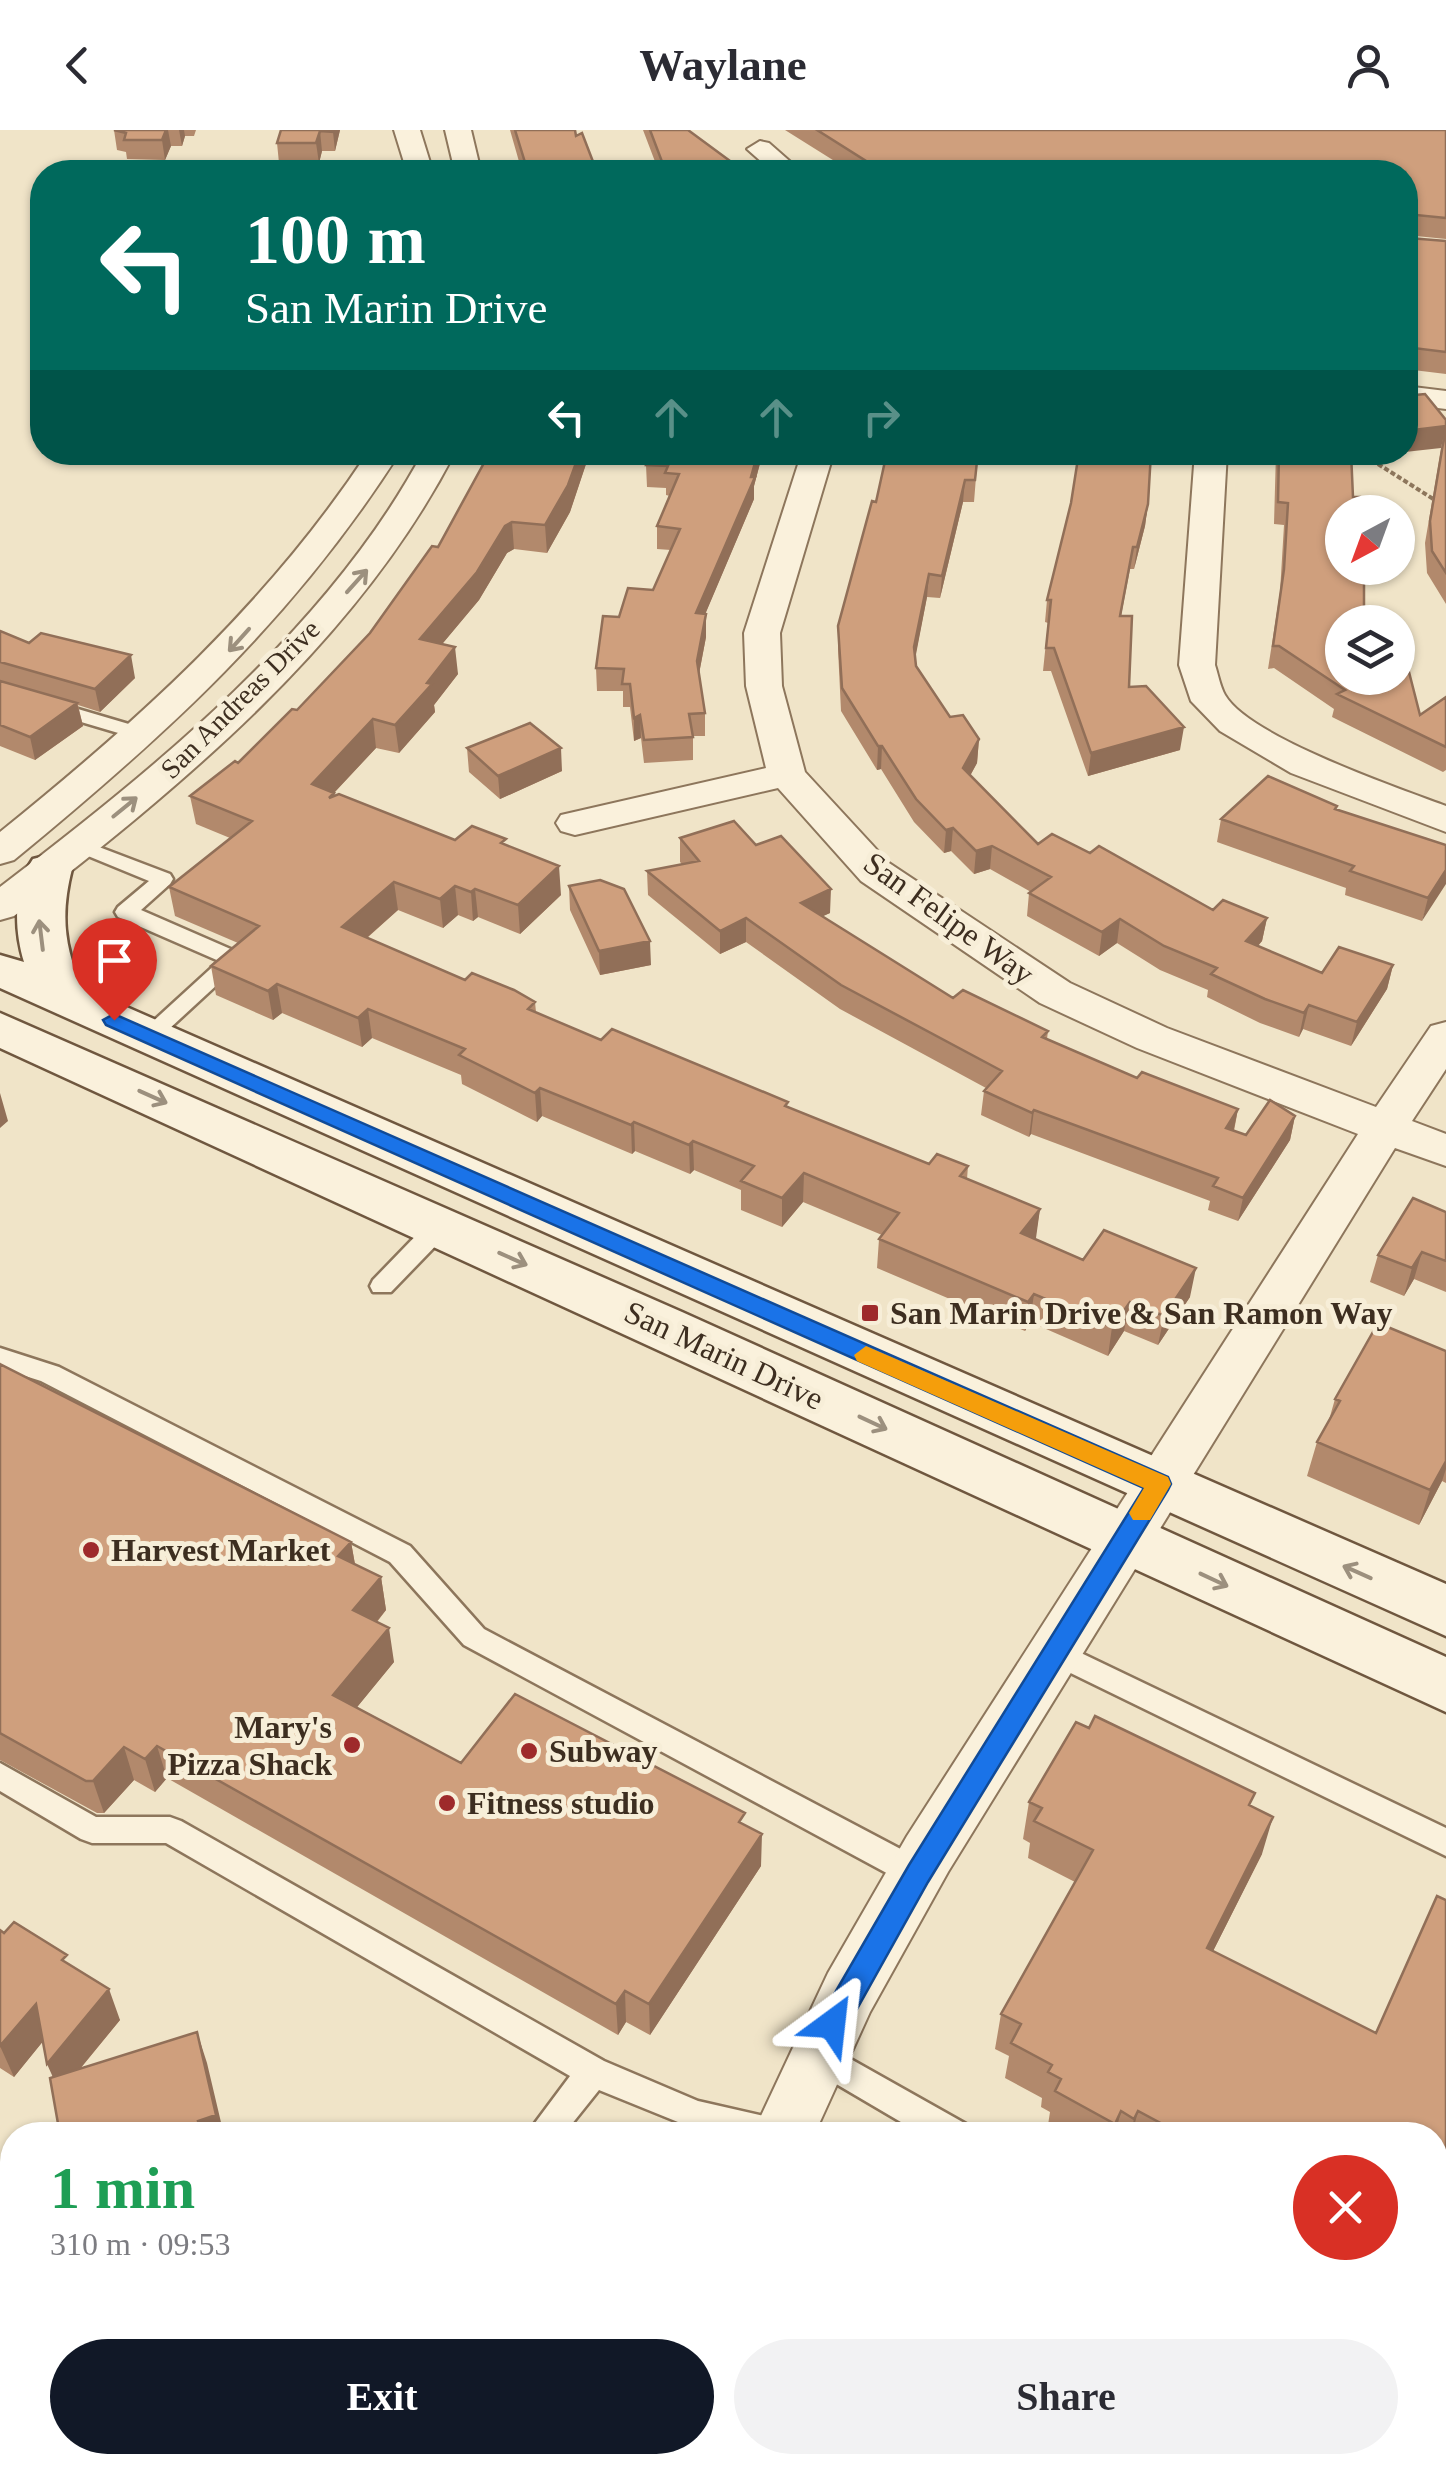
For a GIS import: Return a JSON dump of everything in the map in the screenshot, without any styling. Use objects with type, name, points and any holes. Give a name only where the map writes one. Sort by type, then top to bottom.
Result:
[{"type":"main road","points":[[62,998],[40,945],[38,925],[64,857]]},
{"type":"main road","name":"San Marin Drive","points":[[0,970],[1446,1612]]},
{"type":"main road","name":"San Marin Drive","points":[[5,1034],[440,1226],[1446,1686]]},
{"type":"street","points":[[407,130],[416,160]]},
{"type":"street","points":[[458,130],[465,160]]},
{"type":"street","points":[[760,149],[773,160]]},
{"type":"street","points":[[1418,397],[1446,400]]},
{"type":"street","name":"San Andreas Drive","points":[[0,852],[142,734],[233,647],[356,500],[376,465]]},
{"type":"street","name":"San Andreas Drive","points":[[0,908],[180,762],[245,701],[371,564],[406,515],[432,465]]},
{"type":"street","name":"San Felipe Way","points":[[814,465],[762,634],[764,686],[787,775],[875,872],[1055,994],[1152,1038],[1446,1151]]},
{"type":"street","points":[[1210,465],[1197,665],[1209,701],[1234,722],[1304,764],[1446,820]]},
{"type":"street","points":[[575,822],[787,775]]},
{"type":"street","points":[[786,2122],[815,2054],[918,1874],[1159,1484],[1446,1036]]},
{"type":"lane","points":[[0,692],[142,734]]},
{"type":"lane","points":[[64,857],[163,879],[126,912],[234,959],[148,1036]]},
{"type":"lane","points":[[382,1286],[440,1226]]},
{"type":"lane","points":[[0,1358],[50,1374],[400,1554],[474,1636],[918,1874]]},
{"type":"lane","points":[[1056,1652],[1446,1843]]},
{"type":"lane","points":[[0,1776],[92,1830],[170,1830],[593,2072],[696,2116],[723,2122]]},
{"type":"lane","points":[[815,2054],[932,2122]]},
{"type":"lane","points":[[553,2122],[593,2072]]},
{"type":"path","points":[[1380,465],[1446,507]]},
{"type":"building","points":[[114,130],[166,130],[162,140],[124,140],[126,133]]},
{"type":"building","points":[[281,130],[333,130],[333,132],[320,131],[316,143],[277,143]]},
{"type":"building","points":[[515,130],[575,130],[576,136],[582,133],[592,160],[524,160]]},
{"type":"building","points":[[650,130],[688,130],[729,160],[661,160]]},
{"type":"building","points":[[817,130],[1446,130],[1446,218],[1418,215],[1418,160],[864,160]]},
{"type":"building","points":[[1418,239],[1446,241],[1446,352],[1418,349]]},
{"type":"building","points":[[1425,394],[1446,420],[1446,426],[1418,429],[1418,395]]},
{"type":"building","points":[[1446,426],[1446,573],[1432,551],[1430,521]]},
{"type":"building","points":[[483,465],[575,465],[545,525],[512,522],[505,526],[477,572],[420,639],[455,647],[427,683],[432,684],[395,725],[373,719],[312,784],[334,793],[329,798],[339,794],[455,840],[472,826],[506,839],[501,843],[559,866],[518,905],[455,886],[440,899],[394,882],[342,927],[465,980],[472,973],[514,990],[535,1002],[528,1009],[601,1040],[612,1029],[788,1102],[785,1106],[929,1164],[937,1154],[968,1166],[960,1176],[1040,1209],[1021,1233],[1083,1260],[1104,1230],[1196,1268],[1164,1316],[1130,1302],[1112,1327],[1034,1294],[1028,1302],[879,1239],[899,1213],[804,1173],[782,1198],[741,1181],[754,1166],[693,1141],[689,1145],[634,1122],[631,1125],[540,1088],[535,1093],[459,1055],[465,1049],[368,1009],[358,1018],[277,984],[268,991],[211,966],[259,926],[169,887],[252,821],[190,796],[235,761],[238,763],[292,709],[297,710],[370,633],[432,546],[438,547]]},
{"type":"building","points":[[646,465],[754,465],[751,477],[755,477],[696,613],[706,614],[697,661],[705,713],[689,714],[693,737],[644,740],[640,715],[634,718],[630,684],[622,684],[624,669],[596,668],[603,616],[619,617],[628,588],[653,590],[680,529],[657,526],[679,474],[665,473],[668,466]]},
{"type":"building","points":[[884,465],[977,465],[975,480],[965,480],[942,576],[929,574],[914,647],[916,666],[950,717],[963,715],[979,739],[963,768],[1038,844],[1052,834],[1090,853],[1099,846],[1213,910],[1223,900],[1267,918],[1246,941],[1322,973],[1339,947],[1393,965],[1357,1022],[1309,1005],[1304,1013],[1265,999],[1211,974],[1217,968],[1164,946],[1120,919],[1102,932],[1029,893],[1051,877],[992,846],[976,851],[953,828],[946,830],[916,799],[842,688],[838,626],[872,501],[876,502]]},
{"type":"building","points":[[1077,465],[1150,465],[1148,504],[1137,547],[1133,547],[1120,616],[1132,616],[1129,687],[1146,686],[1184,727],[1091,753],[1054,648],[1046,648],[1051,600],[1047,600]]},
{"type":"building","points":[[1279,465],[1352,465],[1353,495],[1325,495],[1325,585],[1364,585],[1364,605],[1325,605],[1325,677],[1279,646],[1273,646],[1288,503],[1278,502]]},
{"type":"building","points":[[0,631],[29,643],[41,633],[131,655],[95,689],[0,662]]},
{"type":"building","points":[[0,681],[77,703],[30,737],[0,725]]},
{"type":"building","points":[[1339,695],[1415,695],[1420,715],[1446,697],[1446,747]]},
{"type":"building","points":[[530,723],[561,748],[498,776],[467,748]]},
{"type":"building","points":[[1268,776],[1337,806],[1335,809],[1446,845],[1446,870],[1428,898],[1350,871],[1354,866],[1221,819]]},
{"type":"building","points":[[734,821],[756,845],[781,836],[831,889],[801,903],[953,998],[963,990],[1048,1031],[1042,1037],[1137,1078],[1142,1072],[1238,1109],[1226,1128],[1246,1135],[1270,1100],[1295,1116],[1243,1198],[1213,1186],[1218,1178],[1034,1110],[1032,1113],[984,1091],[1002,1071],[841,985],[746,918],[720,931],[647,871],[699,861],[680,838]]},
{"type":"building","points":[[600,880],[624,889],[650,941],[599,951],[569,886]]},
{"type":"building","points":[[1413,1198],[1446,1212],[1446,1261],[1422,1252],[1412,1268],[1378,1255]]},
{"type":"building","points":[[1378,1323],[1446,1351],[1446,1461],[1430,1490],[1317,1442],[1340,1401],[1335,1399]]},
{"type":"building","points":[[0,1364],[351,1542],[338,1556],[381,1577],[353,1610],[389,1628],[333,1695],[461,1763],[515,1694],[745,1813],[739,1822],[762,1834],[649,2004],[625,1991],[616,2004],[157,1746],[145,1759],[124,1747],[93,1781],[86,1781],[0,1733]]},
{"type":"building","points":[[1095,1716],[1255,1793],[1249,1805],[1273,1817],[1207,1948],[1376,2033],[1437,1896],[1446,1900],[1446,2122],[1159,2122],[1138,2111],[1134,2119],[1121,2111],[1116,2122],[1111,2122],[1055,2091],[1061,2079],[1048,2072],[1052,2065],[1011,2043],[1021,2024],[1001,2014],[1093,1850],[1034,1821],[1042,1808],[1029,1802],[1076,1722],[1089,1728]]},
{"type":"building","points":[[14,1922],[67,1955],[62,1960],[109,1989],[47,2064],[36,2004],[0,2046],[0,1930],[4,1933]]},
{"type":"building","points":[[197,2032],[216,2115],[198,2122],[58,2122],[50,2078]]},
{"type":"slow traffic","points":[[866,1355],[1159,1484],[1142,1513]]},
{"type":"place","name":"San Marin Drive & San Ramon Way","points":[[870,1313]]},
{"type":"place","name":"Harvest Market","points":[[91,1550]]},
{"type":"place","name":"Mary's Pizza Shack","points":[[352,1745]]},
{"type":"place","name":"Subway","points":[[529,1751]]},
{"type":"place","name":"Fitness studio","points":[[447,1803]]},
{"type":"route","points":[[114,1020],[469,1181],[1159,1484],[918,1874],[832,2024]]}]
